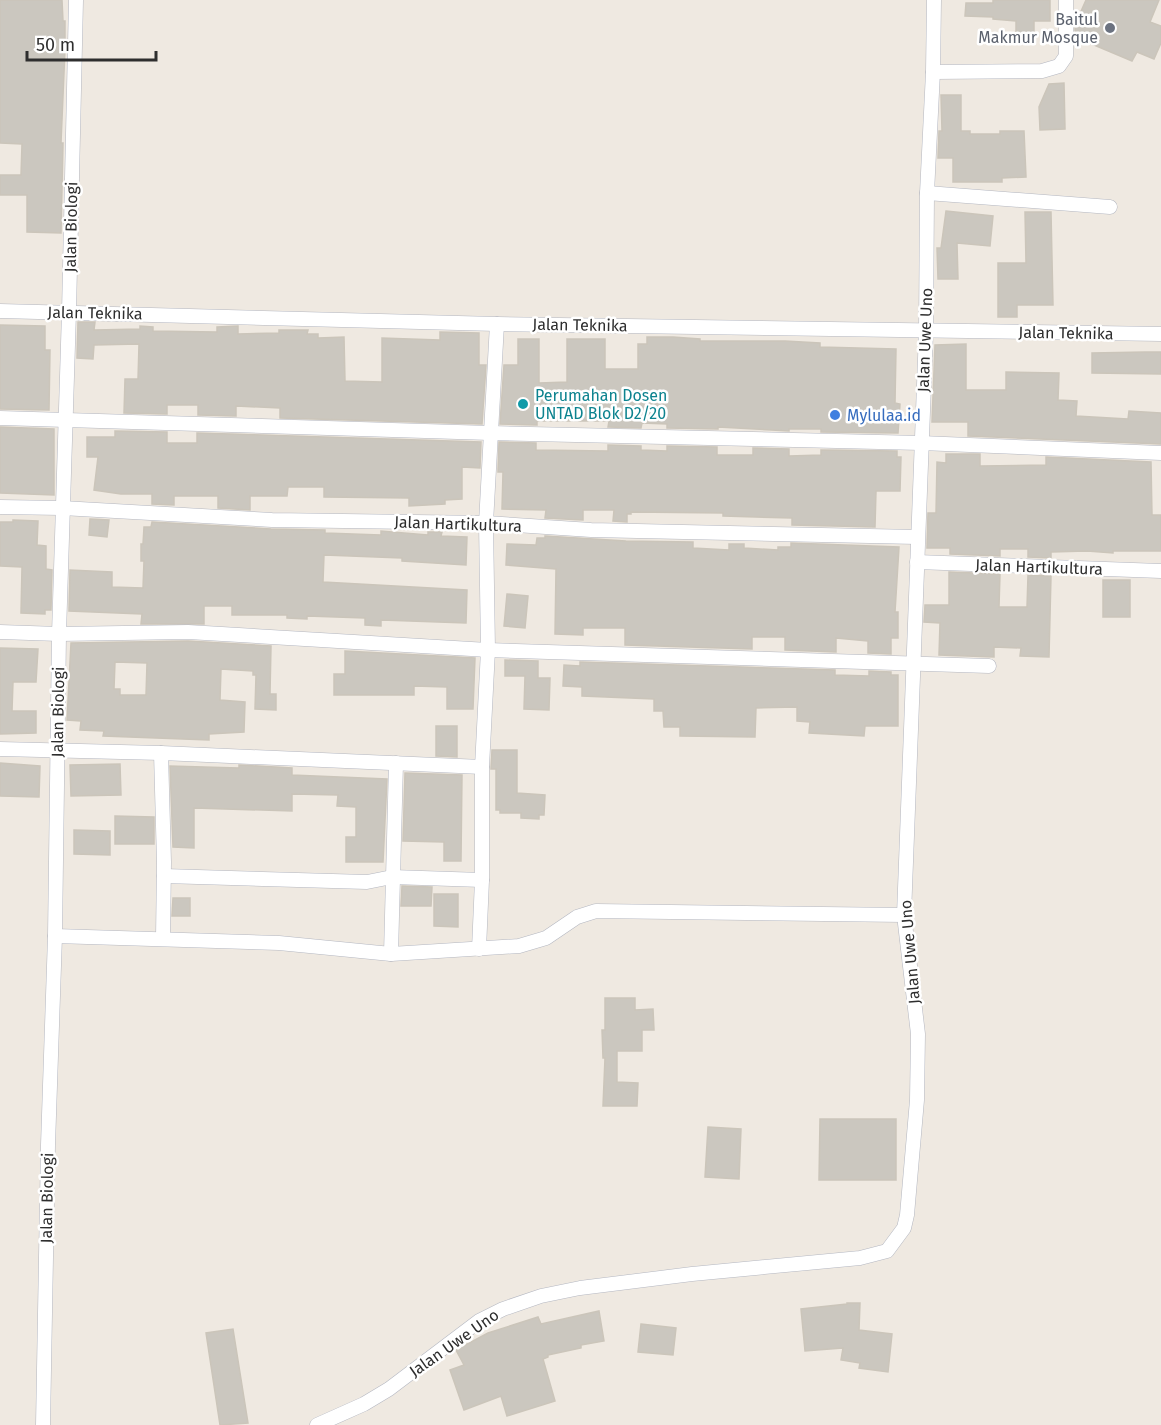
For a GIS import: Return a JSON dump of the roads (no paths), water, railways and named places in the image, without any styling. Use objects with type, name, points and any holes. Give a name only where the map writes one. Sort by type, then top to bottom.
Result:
[{"type":"street","name":"Jalan Biologi","points":[[43,1425],[75,0]]},
{"type":"street","name":"Jalan Uwe Uno","points":[[317,1425],[364,1404],[389,1389],[479,1322],[503,1309],[541,1296],[580,1288],[692,1274],[844,1261],[887,1251],[904,1228],[917,1100],[918,1034],[904,915],[926,332],[927,193],[934,0]]},
{"type":"street","points":[[933,72],[1042,70],[1059,66],[1066,56],[1066,0]]},
{"type":"street","points":[[927,193],[1110,207]]},
{"type":"street","name":"Jalan Teknika","points":[[0,311],[497,324],[1161,334]]},
{"type":"street","points":[[478,949],[482,880],[482,767],[488,650],[486,523],[497,324]]},
{"type":"street","points":[[0,418],[921,443],[1161,453]]},
{"type":"street","name":"Jalan Hartikultura","points":[[0,507],[62,508],[272,520],[486,523],[591,530],[917,537]]},
{"type":"street","name":"Jalan Hartikultura","points":[[917,562],[1161,571]]},
{"type":"street","points":[[0,632],[59,634],[188,632],[488,650],[989,666]]},
{"type":"street","points":[[0,749],[161,753],[482,767]]},
{"type":"street","points":[[161,753],[163,938]]},
{"type":"street","points":[[391,954],[396,764]]},
{"type":"street","points":[[164,876],[367,882],[392,877],[482,880]]},
{"type":"street","points":[[55,936],[279,943],[391,954],[519,946],[546,938],[577,917],[596,911],[904,915]]},
{"type":"place","name":"Baitul Makmur Mosque","points":[[1110,28]]},
{"type":"place","name":"Perumahan Dosen UNTAD Blok D2/20","points":[[523,404]]},
{"type":"place","name":"Mylulaa.id","points":[[835,415]]}]
